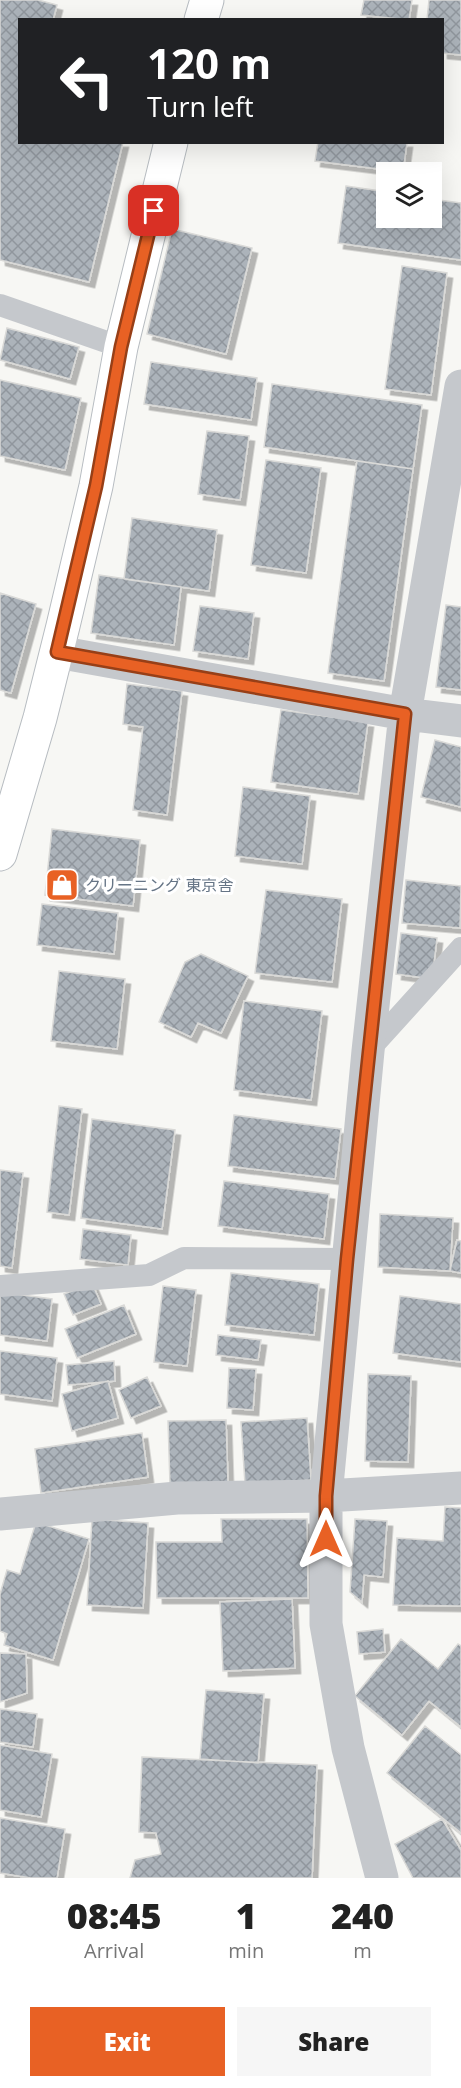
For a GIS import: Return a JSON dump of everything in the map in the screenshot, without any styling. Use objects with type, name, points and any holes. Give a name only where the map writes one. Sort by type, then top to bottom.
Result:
[{"type":"main road","points":[[202,18],[207,0]]},
{"type":"main road","points":[[0,854],[57,652],[96,486],[121,347],[171,144]]},
{"type":"street","points":[[382,1878],[348,1748],[326,1624],[326,1496],[368,1051],[405,714],[461,386]]},
{"type":"street","points":[[57,652],[405,714],[461,721]]},
{"type":"street","points":[[0,1514],[177,1498],[326,1496],[461,1488]]},
{"type":"lane","points":[[0,305],[121,347]]},
{"type":"lane","points":[[368,1051],[461,948]]},
{"type":"lane","points":[[0,1286],[149,1275],[184,1258],[347,1259]]},
{"type":"building","points":[[0,0],[38,0],[57,5],[54,18],[18,18],[18,144],[123,144],[89,282],[0,260]]},
{"type":"building","points":[[364,0],[412,0],[409,18],[361,15]]},
{"type":"building","points":[[429,0],[461,0],[461,55],[444,53],[444,18],[427,18]]},
{"type":"building","points":[[318,144],[407,144],[404,162],[376,162],[376,169],[315,161]]},
{"type":"building","points":[[346,186],[376,190],[376,228],[442,228],[442,200],[461,203],[461,260],[338,243]]},
{"type":"building","points":[[172,229],[252,248],[226,354],[147,334]]},
{"type":"building","points":[[402,266],[447,273],[431,395],[385,389]]},
{"type":"building","points":[[7,328],[79,347],[70,379],[0,360]]},
{"type":"building","points":[[151,362],[257,378],[251,420],[144,404]]},
{"type":"building","points":[[0,380],[81,398],[65,470],[0,456]]},
{"type":"building","points":[[272,384],[422,405],[413,469],[264,447]]},
{"type":"building","points":[[207,431],[249,436],[240,500],[198,494]]},
{"type":"building","points":[[266,460],[321,468],[306,573],[251,565]]},
{"type":"building","points":[[357,461],[413,469],[384,681],[328,673]]},
{"type":"building","points":[[132,518],[217,530],[209,591],[124,579]]},
{"type":"building","points":[[99,575],[181,587],[174,645],[91,633]]},
{"type":"building","points":[[0,593],[36,604],[11,693],[0,690]]},
{"type":"building","points":[[446,605],[461,607],[461,690],[436,687]]},
{"type":"building","points":[[200,606],[254,613],[248,659],[193,651]]},
{"type":"building","points":[[127,684],[182,691],[167,815],[133,810],[143,727],[123,724]]},
{"type":"building","points":[[281,710],[368,722],[358,794],[271,782]]},
{"type":"building","points":[[435,740],[461,747],[461,807],[421,797]]},
{"type":"building","points":[[243,787],[310,796],[302,864],[235,856]]},
{"type":"building","points":[[52,829],[140,840],[133,906],[45,895]]},
{"type":"building","points":[[406,880],[461,886],[460,928],[402,923]]},
{"type":"building","points":[[266,890],[342,899],[332,982],[255,973]]},
{"type":"building","points":[[42,904],[118,913],[114,954],[37,945]]},
{"type":"building","points":[[401,933],[437,938],[432,979],[396,974]]},
{"type":"building","points":[[201,954],[248,976],[221,1033],[198,1023],[191,1037],[159,1022],[185,962]]},
{"type":"building","points":[[59,971],[125,979],[117,1049],[51,1041]]},
{"type":"building","points":[[244,1001],[322,1011],[311,1100],[234,1090]]},
{"type":"building","points":[[59,1106],[82,1109],[69,1215],[47,1212]]},
{"type":"building","points":[[234,1115],[341,1129],[335,1179],[228,1166]]},
{"type":"building","points":[[92,1119],[175,1130],[162,1229],[81,1218]]},
{"type":"building","points":[[0,1170],[23,1173],[12,1268],[0,1266]]},
{"type":"building","points":[[224,1181],[329,1194],[324,1239],[218,1226]]},
{"type":"building","points":[[380,1214],[453,1218],[450,1271],[378,1267]]},
{"type":"building","points":[[83,1229],[131,1235],[128,1265],[80,1259]]},
{"type":"building","points":[[457,1240],[461,1241],[461,1273],[450,1271]]},
{"type":"building","points":[[231,1273],[319,1284],[314,1335],[225,1325]]},
{"type":"building","points":[[92,1283],[101,1304],[73,1315],[64,1294]]},
{"type":"building","points":[[163,1286],[196,1290],[187,1366],[154,1362]]},
{"type":"building","points":[[0,1292],[52,1299],[47,1341],[0,1335]]},
{"type":"building","points":[[400,1296],[461,1304],[461,1362],[393,1353]]},
{"type":"building","points":[[124,1305],[136,1334],[77,1358],[65,1329]]},
{"type":"building","points":[[218,1335],[261,1340],[258,1360],[216,1355]]},
{"type":"building","points":[[0,1351],[57,1358],[52,1401],[0,1394]]},
{"type":"building","points":[[114,1361],[115,1381],[68,1385],[66,1365]]},
{"type":"building","points":[[229,1368],[256,1369],[253,1410],[227,1408]]},
{"type":"building","points":[[368,1374],[411,1376],[408,1462],[365,1461]]},
{"type":"building","points":[[147,1377],[161,1406],[131,1418],[119,1390]]},
{"type":"building","points":[[108,1381],[118,1418],[72,1431],[62,1394]]},
{"type":"building","points":[[307,1418],[311,1480],[245,1484],[241,1422]]},
{"type":"building","points":[[226,1420],[228,1484],[170,1485],[168,1421]]},
{"type":"building","points":[[142,1433],[148,1477],[41,1493],[35,1449]]},
{"type":"building","points":[[445,1507],[461,1508],[461,1606],[393,1605],[397,1538],[443,1541]]},
{"type":"building","points":[[92,1519],[148,1523],[143,1608],[87,1605]]},
{"type":"building","points":[[221,1519],[307,1519],[308,1598],[157,1598],[156,1542],[222,1542]]},
{"type":"building","points":[[355,1519],[387,1521],[383,1577],[364,1575],[362,1602],[350,1592]]},
{"type":"building","points":[[36,1522],[89,1539],[53,1660],[4,1645],[7,1634],[0,1631],[0,1594],[7,1570],[20,1574]]},
{"type":"building","points":[[292,1599],[295,1668],[223,1671],[220,1602]]},
{"type":"building","points":[[383,1629],[385,1652],[359,1654],[357,1632]]},
{"type":"building","points":[[401,1639],[438,1669],[458,1644],[461,1646],[461,1727],[429,1701],[402,1735],[355,1696]]},
{"type":"building","points":[[0,1653],[26,1654],[27,1693],[0,1702]]},
{"type":"building","points":[[206,1690],[264,1694],[258,1763],[200,1759]]},
{"type":"building","points":[[0,1709],[37,1714],[33,1747],[0,1742]]},
{"type":"building","points":[[425,1726],[461,1755],[461,1833],[387,1773]]},
{"type":"building","points":[[0,1745],[52,1754],[41,1817],[0,1810]]},
{"type":"building","points":[[142,1757],[317,1765],[312,1878],[130,1878],[135,1860],[161,1854],[156,1833],[139,1832]]},
{"type":"building","points":[[0,1818],[65,1829],[57,1878],[31,1878],[0,1873]]},
{"type":"building","points":[[442,1819],[461,1850],[461,1878],[413,1878],[395,1844]]},
{"type":"place","name":"クリーニング 東京舎","points":[[62,885]]},
{"type":"route","points":[[154,211],[121,347],[96,486],[57,652],[405,714],[347,1259],[326,1496],[326,1539]]}]
